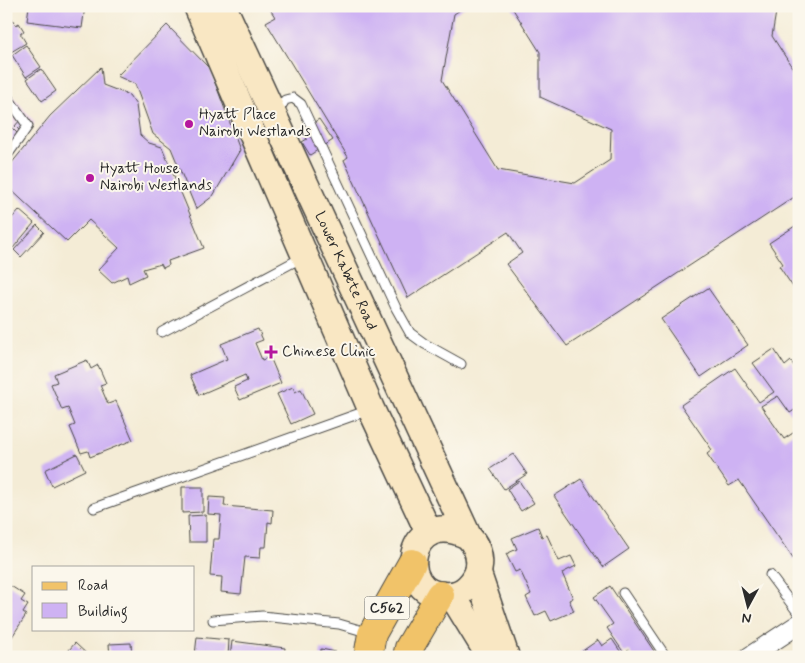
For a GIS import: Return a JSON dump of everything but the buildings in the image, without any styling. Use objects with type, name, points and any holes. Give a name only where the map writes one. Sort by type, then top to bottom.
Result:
[{"type":"main road","name":"Lower Kabete Road","points":[[197,6],[371,409],[428,533]]},
{"type":"main road","name":"Lower Kabete Road","points":[[223,6],[468,536],[479,553],[478,574],[506,657]]},
{"type":"main road","points":[[468,536],[454,529],[442,529],[428,533],[416,546],[412,562],[414,573],[422,586],[446,595],[490,657]]},
{"type":"main road","name":"C562","points":[[370,645],[412,562]]},
{"type":"main road","points":[[446,595],[465,590],[473,583],[478,574]]},
{"type":"main road","name":"C562","points":[[406,657],[409,648],[446,595]]},
{"type":"street","points":[[760,654],[799,624]]},
{"type":"lane","points":[[6,95],[28,126],[6,157]]},
{"type":"lane","points":[[274,118],[285,100],[293,98],[301,104],[396,308],[410,333],[425,344],[461,364]]},
{"type":"lane","points":[[162,332],[305,256]]},
{"type":"lane","points":[[94,508],[371,409]]},
{"type":"lane","points":[[770,575],[799,614]]},
{"type":"lane","points":[[623,593],[666,657]]},
{"type":"lane","points":[[214,620],[262,616],[339,624],[370,645]]},
{"type":"shaded area","points":[[6,88],[35,122],[6,163]]},
{"type":"place","name":"Hyatt Place Nairobi Westlands","points":[[189,124]]},
{"type":"place","name":"Hyatt House Nairobi Westlands","points":[[90,178]]},
{"type":"place","name":"Chinese Clinic","points":[[271,352]]}]
